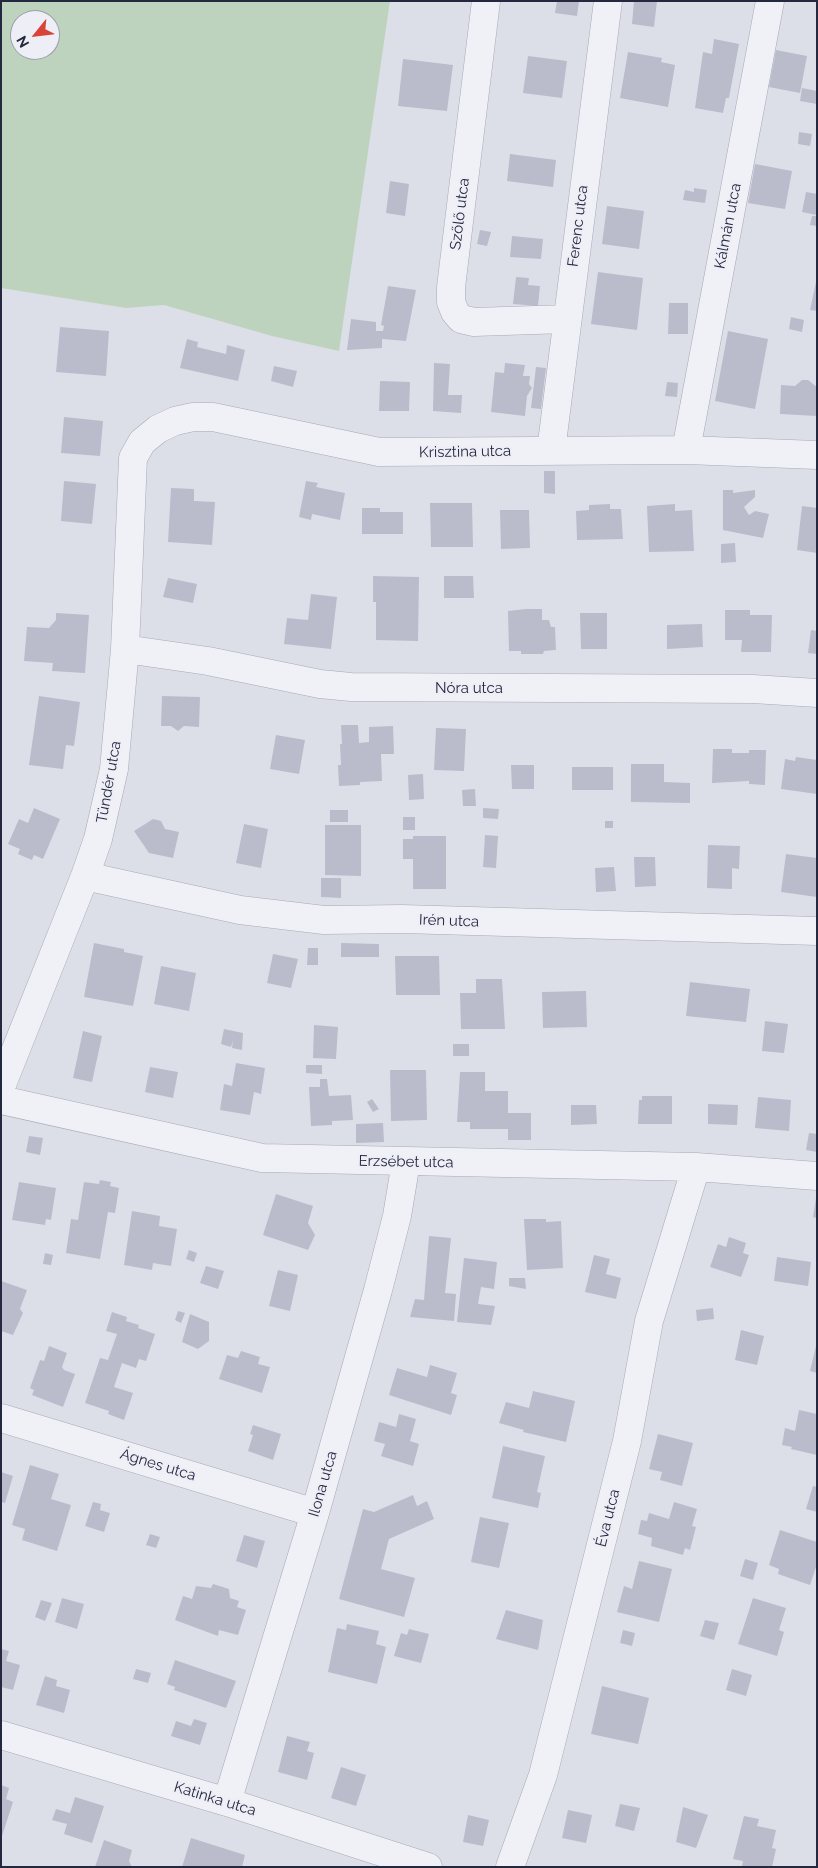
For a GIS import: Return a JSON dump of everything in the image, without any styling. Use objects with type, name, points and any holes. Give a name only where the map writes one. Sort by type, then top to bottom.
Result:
[{"type":"street","name":"Szőlő utca","points":[[486,1],[452,277],[451,302],[455,312],[462,318],[474,322],[566,319]]},
{"type":"street","name":"Ferenc utca","points":[[551,451],[566,319],[608,1]]},
{"type":"street","name":"Kálmán utca","points":[[686,450],[770,1]]},
{"type":"street","name":"Krisztina utca","points":[[133,458],[142,442],[158,429],[175,421],[193,417],[213,417],[379,452],[686,450],[817,455]]},
{"type":"street","name":"Tündér utca","points":[[1,1087],[85,876],[98,839],[114,769],[125,649],[133,458]]},
{"type":"street","name":"Nóra utca","points":[[125,649],[208,660],[305,681],[351,687],[753,689],[817,693]]},
{"type":"street","name":"Irén utca","points":[[85,876],[240,910],[324,920],[764,928],[817,931]]},
{"type":"street","name":"Erzsébet utca","points":[[1,1100],[262,1158],[696,1167],[817,1176]]},
{"type":"street","name":"Ilona utca","points":[[227,1802],[315,1513],[388,1250],[406,1162]]},
{"type":"street","name":"Éva utca","points":[[510,1867],[544,1775],[627,1441],[649,1321],[696,1167]]},
{"type":"street","name":"Ágnes utca","points":[[1,1418],[315,1513]]},
{"type":"street","name":"Katinka utca","points":[[1,1735],[227,1802],[428,1867]]},
{"type":"green space","points":[[1,1],[390,1],[339,351],[272,336],[164,305],[126,308],[1,288]]},
{"type":"building","points":[[557,1],[579,1],[577,16],[555,13]]},
{"type":"building","points":[[634,1],[657,1],[654,27],[632,24]]},
{"type":"building","points":[[714,39],[739,44],[729,98],[726,98],[723,113],[695,108],[703,52],[712,54]]},
{"type":"building","points":[[776,50],[807,56],[800,93],[769,87]]},
{"type":"building","points":[[628,52],[662,58],[661,62],[675,65],[668,107],[620,98]]},
{"type":"building","points":[[528,56],[567,61],[562,98],[523,93]]},
{"type":"building","points":[[403,59],[453,65],[447,111],[398,106]]},
{"type":"building","points":[[802,88],[817,91],[817,104],[800,101]]},
{"type":"building","points":[[799,132],[812,134],[810,146],[798,144]]},
{"type":"building","points":[[510,154],[556,160],[553,187],[507,181]]},
{"type":"building","points":[[755,164],[792,171],[785,209],[748,203]]},
{"type":"building","points":[[390,181],[409,184],[405,216],[386,213]]},
{"type":"building","points":[[694,188],[707,190],[705,203],[683,200],[685,190],[694,192]]},
{"type":"building","points":[[806,192],[817,194],[817,215],[802,212]]},
{"type":"building","points":[[607,206],[644,211],[639,249],[602,244]]},
{"type":"building","points":[[812,216],[817,216],[817,226],[810,225]]},
{"type":"building","points":[[480,230],[491,232],[487,246],[477,244]]},
{"type":"building","points":[[512,236],[543,239],[541,259],[510,257]]},
{"type":"building","points":[[598,272],[643,278],[637,330],[591,324]]},
{"type":"building","points":[[516,277],[529,278],[528,285],[540,286],[538,306],[513,304]]},
{"type":"building","points":[[817,282],[817,311],[810,310]]},
{"type":"building","points":[[388,286],[416,290],[406,341],[382,339],[382,348],[347,350],[351,319],[376,322],[376,331],[383,331],[384,326],[381,325]]},
{"type":"building","points":[[669,303],[688,303],[688,334],[668,334]]},
{"type":"building","points":[[791,317],[804,320],[802,332],[789,329]]},
{"type":"building","points":[[60,327],[109,331],[106,376],[56,372]]},
{"type":"building","points":[[728,331],[768,339],[755,409],[715,401]]},
{"type":"building","points":[[187,339],[198,342],[197,347],[226,354],[227,345],[245,350],[238,381],[180,368]]},
{"type":"building","points":[[434,363],[450,364],[448,395],[462,395],[461,413],[433,411]]},
{"type":"building","points":[[505,363],[525,365],[523,376],[530,376],[529,384],[532,388],[527,396],[525,416],[491,412],[495,372],[504,373]]},
{"type":"building","points":[[274,366],[297,371],[293,387],[271,381]]},
{"type":"building","points":[[536,367],[546,368],[541,409],[531,408]]},
{"type":"building","points":[[802,380],[808,380],[817,387],[817,416],[780,414],[781,385],[795,386]]},
{"type":"building","points":[[380,381],[410,382],[409,411],[379,411]]},
{"type":"building","points":[[667,382],[678,383],[677,397],[665,396]]},
{"type":"building","points":[[64,417],[103,421],[100,456],[61,453]]},
{"type":"building","points":[[544,471],[555,471],[555,494],[544,493]]},
{"type":"building","points":[[64,481],[96,484],[92,524],[61,521]]},
{"type":"building","points":[[306,481],[318,483],[316,487],[345,493],[340,520],[312,514],[311,520],[299,517]]},
{"type":"building","points":[[171,488],[194,489],[194,501],[215,502],[212,545],[168,542]]},
{"type":"building","points":[[723,490],[733,490],[733,493],[755,490],[755,497],[744,507],[749,515],[755,511],[769,514],[763,538],[723,530]]},
{"type":"building","points":[[430,503],[472,503],[473,547],[431,547]]},
{"type":"building","points":[[610,504],[610,509],[621,509],[623,539],[577,540],[576,511],[589,510],[589,505]]},
{"type":"building","points":[[675,504],[675,511],[692,510],[694,551],[649,552],[647,506]]},
{"type":"building","points":[[802,506],[817,508],[817,553],[797,550]]},
{"type":"building","points":[[362,508],[380,508],[380,512],[403,512],[403,534],[362,534]]},
{"type":"building","points":[[500,510],[529,510],[530,548],[501,549]]},
{"type":"building","points":[[735,543],[736,562],[721,563],[721,544]]},
{"type":"building","points":[[373,576],[419,577],[418,641],[376,640],[376,602],[373,602]]},
{"type":"building","points":[[444,576],[473,576],[474,598],[444,598]]},
{"type":"building","points":[[168,578],[197,584],[193,603],[163,597]]},
{"type":"building","points":[[311,594],[337,597],[331,649],[284,644],[287,618],[308,620]]},
{"type":"building","points":[[542,609],[542,620],[549,620],[551,627],[555,627],[556,650],[544,651],[543,654],[521,654],[521,651],[509,651],[508,611]]},
{"type":"building","points":[[725,610],[750,610],[750,615],[772,615],[771,652],[741,652],[742,640],[725,640]]},
{"type":"building","points":[[56,613],[89,615],[85,673],[52,671],[53,663],[24,661],[27,627],[49,628],[56,620]]},
{"type":"building","points":[[580,613],[607,613],[607,649],[581,649]]},
{"type":"building","points":[[702,624],[703,647],[667,649],[667,625]]},
{"type":"building","points":[[811,630],[817,631],[817,654],[808,653]]},
{"type":"building","points":[[39,696],[80,702],[74,746],[66,745],[63,769],[29,765]]},
{"type":"building","points":[[162,696],[200,697],[199,727],[184,726],[178,731],[171,726],[161,726]]},
{"type":"building","points":[[341,725],[358,725],[359,743],[369,742],[369,727],[393,726],[394,754],[381,754],[382,781],[360,782],[360,785],[339,786],[338,765],[341,765]]},
{"type":"building","points":[[436,728],[466,729],[464,771],[434,770]]},
{"type":"building","points":[[276,735],[305,740],[299,774],[270,769]]},
{"type":"building","points":[[713,749],[732,749],[732,753],[766,750],[765,785],[749,784],[749,781],[712,783]]},
{"type":"building","points":[[796,757],[817,760],[817,794],[781,789],[785,759],[795,761]]},
{"type":"building","points":[[631,764],[664,764],[664,782],[690,783],[690,803],[631,802]]},
{"type":"building","points":[[511,765],[534,765],[534,789],[512,789]]},
{"type":"building","points":[[572,767],[613,767],[613,790],[572,790]]},
{"type":"building","points":[[423,774],[424,799],[409,800],[408,775]]},
{"type":"building","points":[[475,789],[476,806],[463,806],[462,790]]},
{"type":"building","points":[[34,808],[60,819],[43,859],[34,855],[32,860],[18,854],[20,849],[8,844],[19,819],[28,823]]},
{"type":"building","points":[[483,808],[499,809],[498,819],[483,818]]},
{"type":"building","points":[[330,810],[348,810],[348,822],[330,822]]},
{"type":"building","points":[[403,817],[415,817],[415,830],[403,830]]},
{"type":"building","points":[[153,819],[161,821],[165,829],[179,832],[173,858],[149,853],[134,831]]},
{"type":"building","points":[[605,821],[613,821],[613,828],[605,828]]},
{"type":"building","points":[[244,824],[268,829],[261,868],[236,863]]},
{"type":"building","points":[[325,825],[361,825],[361,876],[325,875]]},
{"type":"building","points":[[485,835],[498,836],[496,868],[483,867]]},
{"type":"building","points":[[413,836],[446,836],[446,889],[413,889],[413,859],[403,859],[403,839],[413,839]]},
{"type":"building","points":[[708,845],[740,846],[739,869],[732,868],[732,889],[707,888]]},
{"type":"building","points":[[786,854],[817,858],[817,897],[781,892]]},
{"type":"building","points":[[634,857],[655,857],[656,886],[635,887]]},
{"type":"building","points":[[614,867],[616,891],[596,892],[595,868]]},
{"type":"building","points":[[321,878],[341,878],[341,898],[321,897]]},
{"type":"building","points":[[94,943],[124,949],[124,952],[143,956],[133,1006],[84,997]]},
{"type":"building","points":[[341,943],[379,944],[379,957],[341,957]]},
{"type":"building","points":[[308,948],[318,948],[318,965],[307,965]]},
{"type":"building","points":[[273,954],[298,959],[291,988],[267,983]]},
{"type":"building","points":[[395,956],[439,956],[440,995],[396,995]]},
{"type":"building","points":[[161,966],[196,973],[189,1011],[154,1004]]},
{"type":"building","points":[[476,979],[502,979],[505,1029],[461,1029],[460,993],[476,993]]},
{"type":"building","points":[[690,982],[750,989],[746,1022],[686,1016]]},
{"type":"building","points":[[586,991],[587,1027],[543,1028],[542,992]]},
{"type":"building","points":[[765,1021],[788,1024],[784,1053],[762,1051]]},
{"type":"building","points":[[314,1025],[338,1027],[336,1059],[313,1058]]},
{"type":"building","points":[[224,1029],[243,1033],[242,1050],[232,1048],[233,1040],[231,1047],[221,1044]]},
{"type":"building","points":[[83,1031],[102,1036],[92,1082],[73,1078]]},
{"type":"building","points":[[453,1044],[469,1044],[469,1056],[453,1056]]},
{"type":"building","points":[[236,1063],[265,1068],[261,1094],[254,1092],[250,1115],[220,1110],[224,1084],[232,1086]]},
{"type":"building","points":[[306,1065],[322,1065],[322,1074],[306,1073]]},
{"type":"building","points":[[150,1067],[178,1072],[173,1098],[145,1092]]},
{"type":"building","points":[[390,1070],[426,1070],[427,1120],[391,1121]]},
{"type":"building","points":[[460,1072],[485,1072],[485,1091],[508,1091],[508,1113],[531,1113],[531,1140],[508,1140],[508,1129],[470,1129],[470,1122],[457,1122]]},
{"type":"building","points":[[320,1079],[327,1079],[329,1096],[351,1095],[353,1120],[332,1121],[332,1125],[311,1126],[309,1087],[320,1087]]},
{"type":"building","points":[[642,1096],[672,1096],[672,1124],[638,1124],[639,1100],[642,1100]]},
{"type":"building","points":[[758,1097],[791,1100],[789,1131],[755,1128]]},
{"type":"building","points":[[372,1099],[379,1109],[373,1112],[367,1102]]},
{"type":"building","points":[[708,1104],[738,1105],[737,1125],[708,1124]]},
{"type":"building","points":[[571,1105],[596,1105],[597,1124],[571,1125]]},
{"type":"building","points":[[383,1123],[384,1142],[356,1143],[356,1124]]},
{"type":"building","points":[[809,1133],[817,1134],[817,1152],[806,1150]]},
{"type":"building","points":[[29,1136],[43,1138],[40,1155],[26,1152]]},
{"type":"building","points":[[100,1180],[111,1182],[110,1186],[119,1188],[115,1213],[108,1212],[100,1259],[66,1253],[71,1219],[78,1220],[84,1182],[99,1184]]},
{"type":"building","points":[[19,1182],[56,1188],[51,1220],[46,1219],[45,1225],[12,1220]]},
{"type":"building","points":[[276,1194],[313,1206],[308,1223],[315,1235],[308,1250],[263,1235]]},
{"type":"building","points":[[817,1198],[817,1218],[813,1217]]},
{"type":"building","points":[[132,1211],[160,1216],[159,1226],[177,1229],[171,1266],[153,1263],[152,1270],[124,1265]]},
{"type":"building","points":[[524,1219],[546,1219],[546,1222],[561,1221],[563,1268],[527,1270]]},
{"type":"building","points":[[429,1236],[451,1238],[445,1293],[456,1294],[454,1321],[410,1317],[415,1299],[424,1300]]},
{"type":"building","points":[[729,1237],[746,1243],[743,1253],[749,1255],[741,1277],[710,1267],[718,1244],[726,1247]]},
{"type":"building","points":[[189,1250],[197,1253],[194,1262],[186,1259]]},
{"type":"building","points":[[45,1253],[53,1255],[51,1265],[43,1264]]},
{"type":"building","points":[[594,1255],[610,1259],[606,1274],[621,1278],[616,1299],[585,1292]]},
{"type":"building","points":[[777,1257],[811,1262],[808,1286],[774,1281]]},
{"type":"building","points":[[464,1258],[497,1262],[494,1289],[481,1287],[478,1304],[495,1306],[491,1325],[457,1322]]},
{"type":"building","points":[[206,1266],[224,1271],[218,1289],[200,1283]]},
{"type":"building","points":[[278,1270],[298,1275],[290,1311],[269,1306]]},
{"type":"building","points":[[509,1278],[525,1278],[526,1289],[509,1286]]},
{"type":"building","points":[[1,1281],[27,1290],[20,1309],[23,1313],[13,1335],[1,1331]]},
{"type":"building","points":[[713,1308],[714,1319],[697,1321],[696,1310]]},
{"type":"building","points":[[178,1311],[185,1313],[181,1323],[175,1320]]},
{"type":"building","points":[[112,1312],[127,1317],[126,1321],[139,1325],[138,1328],[155,1334],[146,1361],[139,1359],[136,1368],[122,1363],[114,1387],[133,1393],[124,1420],[108,1414],[109,1411],[85,1403],[100,1358],[108,1360],[117,1334],[106,1331]]},
{"type":"building","points":[[190,1314],[209,1322],[209,1341],[198,1349],[182,1342]]},
{"type":"building","points":[[741,1330],[764,1336],[757,1365],[735,1360]]},
{"type":"building","points":[[49,1346],[67,1353],[62,1367],[64,1370],[75,1374],[63,1407],[32,1395],[34,1390],[30,1388],[40,1360],[44,1361]]},
{"type":"building","points":[[817,1346],[817,1373],[810,1371]]},
{"type":"building","points":[[241,1351],[260,1357],[258,1364],[270,1367],[262,1393],[219,1379],[227,1355],[238,1358]]},
{"type":"building","points":[[430,1365],[457,1373],[451,1393],[457,1395],[451,1415],[389,1395],[397,1368],[427,1377]]},
{"type":"building","points":[[533,1391],[575,1401],[566,1442],[523,1432],[524,1430],[499,1423],[506,1402],[529,1408]]},
{"type":"building","points":[[799,1410],[817,1414],[817,1455],[782,1445],[785,1428],[795,1431]]},
{"type":"building","points":[[399,1414],[416,1419],[410,1441],[419,1444],[413,1466],[381,1456],[385,1444],[374,1441],[379,1422],[396,1427]]},
{"type":"building","points":[[253,1425],[281,1434],[273,1460],[248,1451],[253,1435],[250,1434]]},
{"type":"building","points":[[658,1434],[693,1443],[682,1486],[660,1480],[662,1472],[649,1469]]},
{"type":"building","points":[[503,1446],[545,1456],[537,1492],[541,1493],[538,1508],[492,1498]]},
{"type":"building","points":[[30,1465],[59,1474],[51,1499],[71,1505],[57,1551],[22,1540],[25,1529],[12,1525]]},
{"type":"building","points":[[1,1472],[13,1476],[5,1503],[1,1502]]},
{"type":"building","points":[[813,1486],[817,1487],[817,1512],[806,1509]]},
{"type":"building","points":[[413,1495],[417,1506],[427,1501],[434,1519],[389,1539],[381,1569],[415,1578],[404,1617],[339,1599],[363,1509],[374,1512]]},
{"type":"building","points":[[93,1502],[101,1504],[100,1510],[110,1513],[104,1532],[85,1526]]},
{"type":"building","points":[[674,1502],[697,1509],[692,1526],[696,1527],[690,1550],[685,1548],[683,1555],[651,1546],[652,1538],[638,1534],[641,1520],[647,1521],[649,1513],[669,1519]]},
{"type":"building","points":[[480,1517],[509,1523],[499,1568],[471,1562]]},
{"type":"building","points":[[780,1530],[817,1542],[817,1564],[810,1585],[778,1574],[779,1569],[769,1565]]},
{"type":"building","points":[[150,1534],[160,1537],[156,1548],[146,1545]]},
{"type":"building","points":[[244,1535],[265,1541],[257,1568],[236,1561]]},
{"type":"building","points":[[745,1559],[758,1563],[753,1580],[740,1576]]},
{"type":"building","points":[[639,1561],[672,1569],[659,1622],[617,1612],[624,1586],[632,1589]]},
{"type":"building","points":[[213,1584],[229,1589],[230,1598],[239,1601],[237,1607],[246,1610],[238,1635],[219,1630],[218,1636],[175,1620],[183,1596],[192,1599],[196,1586],[211,1588]]},
{"type":"building","points":[[62,1598],[84,1604],[77,1629],[55,1622]]},
{"type":"building","points":[[753,1598],[786,1608],[779,1630],[784,1632],[777,1656],[738,1644]]},
{"type":"building","points":[[41,1600],[52,1603],[45,1621],[35,1617]]},
{"type":"building","points":[[506,1610],[543,1620],[538,1650],[496,1639]]},
{"type":"building","points":[[705,1620],[719,1623],[714,1640],[700,1636]]},
{"type":"building","points":[[347,1624],[379,1631],[376,1644],[386,1647],[377,1684],[328,1672],[337,1628],[346,1630]]},
{"type":"building","points":[[409,1629],[429,1634],[421,1663],[394,1656],[401,1633],[407,1635]]},
{"type":"building","points":[[623,1630],[635,1633],[632,1646],[620,1643]]},
{"type":"building","points":[[1,1649],[9,1651],[6,1661],[20,1665],[13,1690],[1,1687]]},
{"type":"building","points":[[175,1660],[236,1681],[226,1708],[174,1690],[175,1687],[167,1684]]},
{"type":"building","points":[[136,1669],[151,1673],[148,1683],[133,1679]]},
{"type":"building","points":[[732,1669],[752,1675],[746,1696],[726,1690]]},
{"type":"building","points":[[45,1676],[57,1680],[56,1686],[70,1690],[64,1713],[36,1705]]},
{"type":"building","points":[[602,1686],[649,1698],[638,1744],[591,1734]]},
{"type":"building","points":[[194,1719],[207,1723],[200,1745],[171,1736],[176,1721],[191,1726]]},
{"type":"building","points":[[287,1736],[310,1742],[307,1751],[314,1753],[307,1780],[278,1772]]},
{"type":"building","points":[[341,1767],[366,1775],[356,1806],[331,1798]]},
{"type":"building","points":[[1,1785],[9,1788],[6,1799],[13,1802],[2,1836]]},
{"type":"building","points":[[75,1797],[104,1806],[92,1843],[64,1834],[67,1824],[52,1820],[56,1809],[70,1813]]},
{"type":"building","points":[[620,1804],[640,1808],[634,1831],[615,1826]]},
{"type":"building","points":[[683,1807],[708,1815],[696,1848],[676,1842]]},
{"type":"building","points":[[568,1810],[592,1815],[586,1843],[562,1838]]},
{"type":"building","points":[[468,1815],[489,1820],[483,1846],[463,1842]]},
{"type":"building","points":[[744,1816],[759,1819],[757,1826],[776,1830],[772,1848],[776,1849],[772,1867],[742,1867],[743,1861],[733,1859]]},
{"type":"building","points":[[191,1838],[245,1855],[242,1867],[182,1867]]},
{"type":"building","points":[[104,1840],[132,1850],[129,1861],[132,1867],[95,1867]]}]
